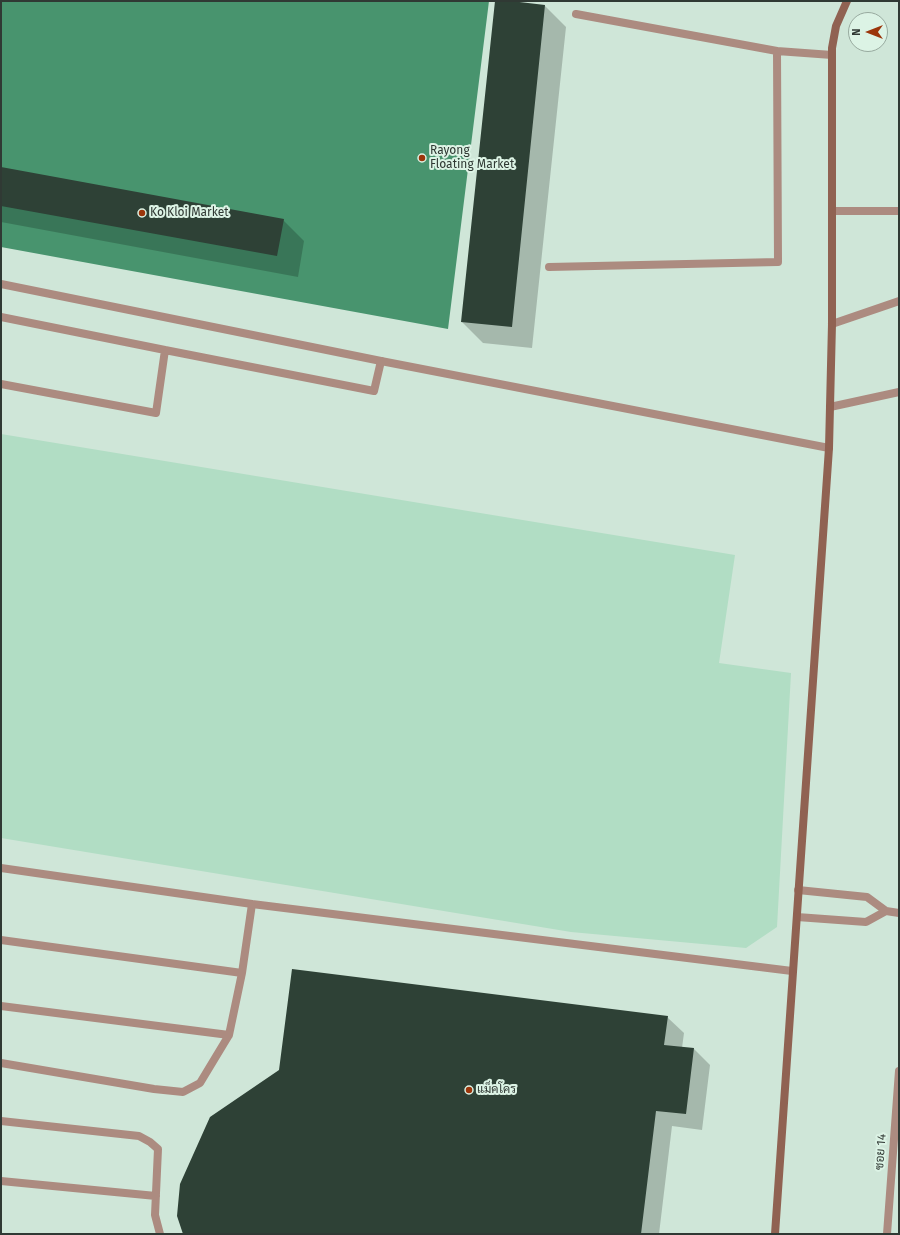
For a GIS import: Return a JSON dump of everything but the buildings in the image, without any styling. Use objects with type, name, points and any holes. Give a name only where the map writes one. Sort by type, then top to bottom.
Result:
[{"type":"street","points":[[774,1234],[829,448],[833,211],[832,55],[836,26],[847,1]]},
{"type":"street","points":[[576,14],[777,51],[832,55]]},
{"type":"street","points":[[549,267],[778,262],[777,51]]},
{"type":"street","points":[[833,211],[899,211]]},
{"type":"street","points":[[1,284],[381,361],[829,448]]},
{"type":"street","points":[[832,324],[899,301]]},
{"type":"street","points":[[1,317],[374,390],[381,361]]},
{"type":"street","points":[[1,384],[156,413],[165,350]]},
{"type":"street","points":[[830,407],[899,392]]},
{"type":"street","points":[[1,868],[252,904],[792,971]]},
{"type":"street","points":[[798,890],[868,897],[886,911],[899,913]]},
{"type":"street","points":[[1,1063],[154,1089],[183,1092],[200,1083],[229,1036],[242,973],[252,904]]},
{"type":"street","points":[[797,917],[866,922],[886,911]]},
{"type":"street","points":[[1,940],[242,973]]},
{"type":"street","points":[[1,1006],[229,1036]]},
{"type":"street","name":"ซอย 14","points":[[887,1234],[896,1163],[899,1071]]},
{"type":"street","points":[[1,1121],[139,1136],[150,1142],[158,1149],[155,1215],[160,1234]]},
{"type":"street","points":[[1,1181],[156,1196]]},
{"type":"shaded area","points":[[1,1],[489,1],[448,329],[1,247]]},
{"type":"shaded area","points":[[1,434],[735,555],[719,663],[791,673],[777,927],[746,948],[571,932],[1,838]]},
{"type":"place","name":"Rayong Floating Market","points":[[422,158]]},
{"type":"place","name":"Ko Kloi Market","points":[[142,213]]},
{"type":"place","name":"แม็คโคร","points":[[469,1090]]}]
